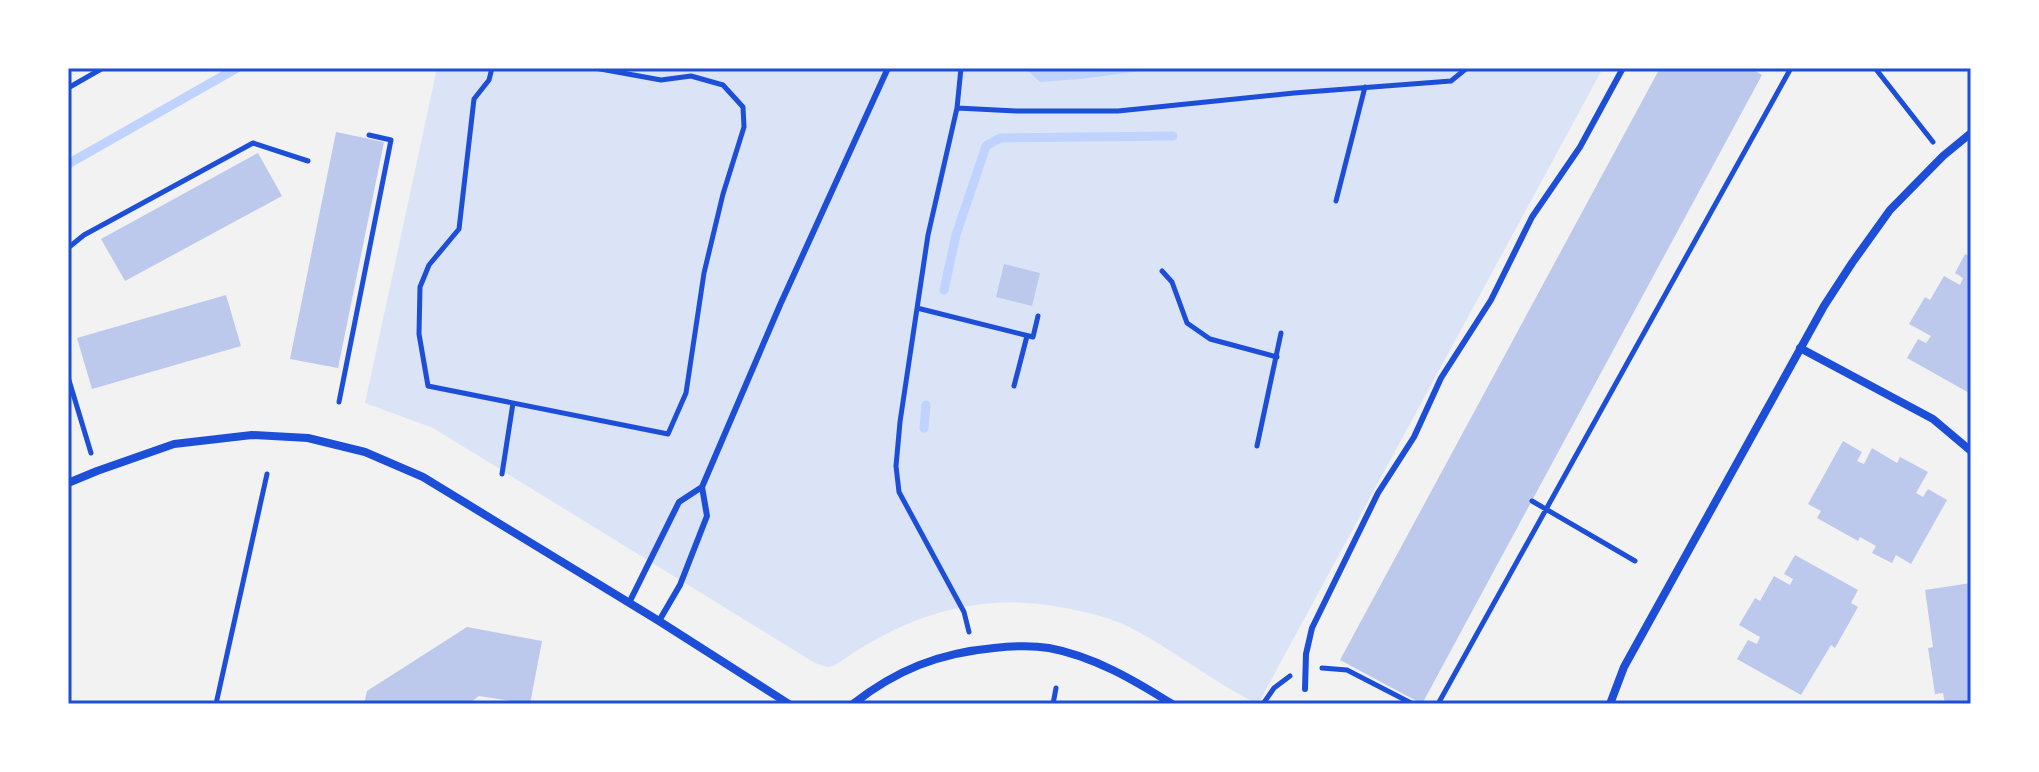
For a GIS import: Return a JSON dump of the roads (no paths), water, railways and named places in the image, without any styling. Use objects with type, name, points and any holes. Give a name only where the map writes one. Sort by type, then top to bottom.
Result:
[{"type":"street","points":[[1610,704],[1624,667],[1824,306],[1890,210],[1943,156],[1971,133]]},
{"type":"street","points":[[1800,348],[1933,419],[1971,451]]},
{"type":"street","points":[[68,483],[174,444],[252,435],[308,438],[365,452],[423,477],[789,704]]},
{"type":"street","points":[[853,704],[889,680],[946,655],[1012,646],[1048,648],[1070,654],[1134,680],[1172,704]]},
{"type":"lane","points":[[659,621],[680,585],[707,516],[702,487],[888,68]]},
{"type":"lane","points":[[1305,689],[1306,654],[1312,628],[1378,493],[1414,437],[1441,378],[1491,300],[1532,217],[1580,147],[1623,68]]},
{"type":"lane","points":[[629,603],[679,502],[702,487]]},
{"type":"water","points":[[1025,68],[1162,68],[1040,82]]},
{"type":"waterway","points":[[68,164],[237,68]]},
{"type":"waterway","points":[[944,290],[956,235],[986,146],[1000,138],[1173,136]]},
{"type":"waterway","points":[[924,428],[926,405]]}]
